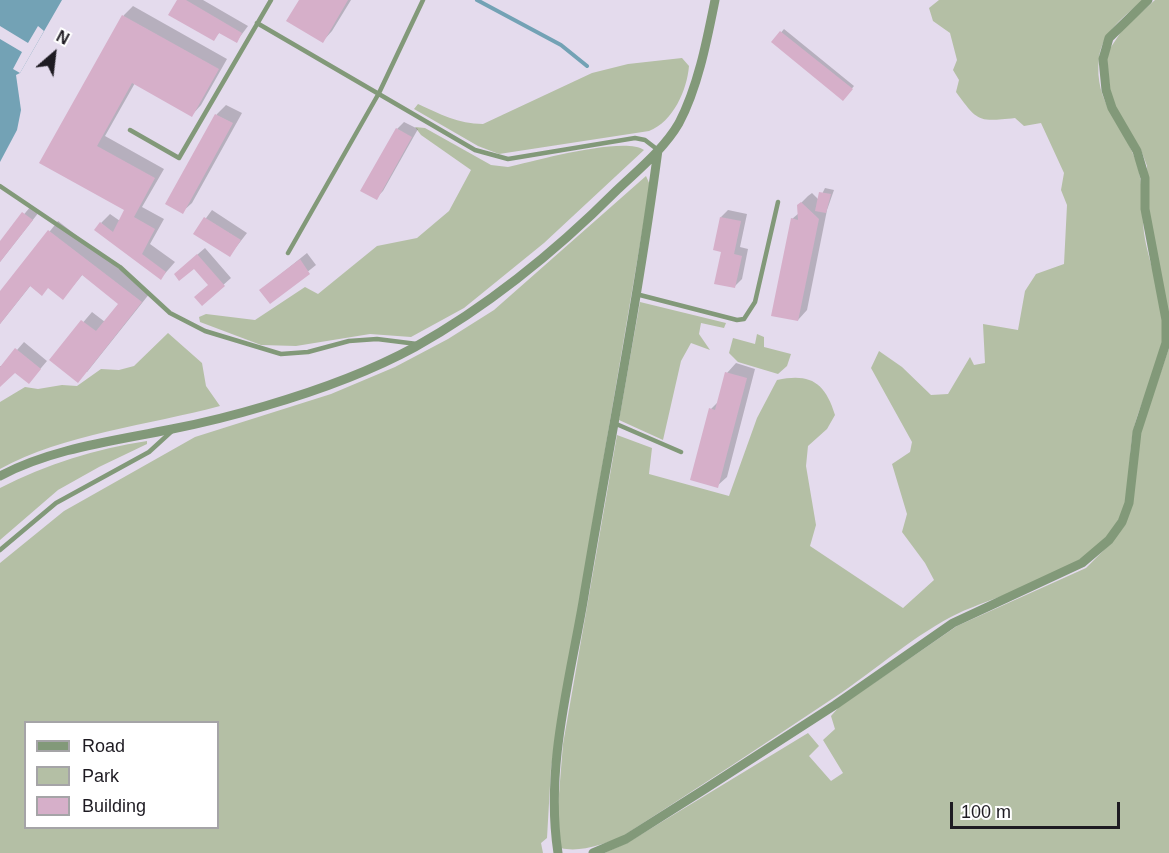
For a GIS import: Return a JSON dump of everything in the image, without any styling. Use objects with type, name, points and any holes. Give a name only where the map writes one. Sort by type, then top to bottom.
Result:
[{"type":"street","points":[[0,476],[21,465],[85,445],[174,429],[266,406],[357,373],[420,344],[458,322],[531,267],[603,204],[658,150],[677,125],[687,105],[715,0]]},
{"type":"street","points":[[593,853],[627,839],[835,705],[953,623],[1082,563],[1109,540],[1122,522],[1128,502],[1137,432],[1167,343],[1166,320],[1145,209],[1145,178],[1137,151],[1112,108],[1106,90],[1103,59],[1109,38],[1148,0]]},
{"type":"street","points":[[558,853],[554,830],[558,746],[636,294],[658,150]]},
{"type":"lane","points":[[130,130],[179,158],[271,0]]},
{"type":"lane","points":[[288,253],[379,93],[423,0]]},
{"type":"lane","points":[[257,23],[475,150],[494,157],[508,159],[635,138],[645,140],[658,150]]},
{"type":"lane","points":[[0,186],[120,267],[170,313],[205,332],[280,354],[308,352],[349,341],[377,339],[420,344]]},
{"type":"lane","points":[[636,294],[737,320],[744,319],[755,302],[777,202]]},
{"type":"lane","points":[[614,423],[681,452]]},
{"type":"lane","points":[[0,550],[56,504],[149,452],[174,429]]},
{"type":"green space","points":[[939,0],[1143,0],[1109,32],[1101,49],[1098,74],[1105,102],[1132,150],[1137,164],[1142,190],[1146,246],[1161,300],[1164,327],[1161,352],[1133,433],[1128,490],[1122,513],[1103,541],[1066,568],[943,621],[835,697],[623,836],[584,849],[561,848],[557,819],[563,744],[617,435],[652,448],[649,474],[729,496],[757,418],[777,380],[807,379],[821,388],[835,415],[827,429],[808,446],[806,466],[816,525],[810,546],[903,608],[934,580],[925,563],[902,532],[907,514],[892,464],[910,452],[912,442],[871,368],[879,351],[902,367],[931,395],[948,394],[970,357],[974,365],[985,363],[983,324],[1018,330],[1025,291],[1036,274],[1064,264],[1067,205],[1061,190],[1064,173],[1041,123],[1024,126],[1015,118],[993,120],[980,118],[969,109],[956,92],[959,80],[953,70],[957,60],[950,33],[933,21],[929,8]]},
{"type":"green space","points":[[1155,0],[1169,0],[1169,316],[1149,213],[1147,166],[1141,150],[1115,107],[1110,91],[1107,59],[1109,50],[1123,29]]},
{"type":"green space","points":[[682,58],[689,66],[682,95],[672,113],[658,127],[649,131],[499,154],[478,146],[414,109],[418,104],[457,120],[483,124],[592,73],[628,64]]},
{"type":"green space","points":[[415,127],[425,128],[491,165],[508,167],[599,148],[634,146],[644,150],[544,243],[464,308],[411,337],[370,334],[296,346],[261,345],[200,322],[199,317],[206,314],[255,320],[305,287],[318,294],[377,246],[417,238],[449,211],[471,170],[421,135]]},
{"type":"green space","points":[[646,176],[650,185],[551,768],[547,838],[541,843],[543,853],[0,853],[0,563],[64,511],[195,437],[331,394],[395,367],[448,339],[494,310]]},
{"type":"green space","points":[[640,302],[726,323],[724,328],[701,323],[699,334],[710,350],[691,343],[681,361],[663,440],[619,420]]},
{"type":"green space","points":[[168,333],[202,363],[206,386],[220,406],[51,447],[0,469],[0,402],[25,387],[38,389],[62,385],[77,386],[101,369],[119,370],[134,366]]},
{"type":"green space","points":[[757,334],[764,337],[764,347],[791,354],[787,366],[778,374],[738,362],[729,353],[733,338],[755,344]]},
{"type":"green space","points":[[1169,348],[1169,853],[604,853],[627,843],[808,733],[819,746],[809,756],[831,781],[843,773],[823,740],[835,729],[831,716],[839,707],[957,626],[1086,568],[1125,525],[1140,433]]},
{"type":"green space","points":[[147,441],[147,444],[58,490],[0,540],[0,488],[72,458]]},
{"type":"water","points":[[0,0],[62,0],[20,73],[16,75],[21,110],[17,130],[0,162]]},
{"type":"pier","points":[[0,26],[28,43],[38,26],[44,31],[20,73],[13,69],[22,52],[0,39]]},
{"type":"building","points":[[177,0],[186,0],[242,33],[237,43],[219,33],[214,41],[168,15]]},
{"type":"building","points":[[299,0],[348,0],[323,43],[286,21]]},
{"type":"building","points":[[122,15],[219,69],[192,117],[132,83],[97,146],[155,178],[134,217],[155,229],[142,254],[166,272],[161,280],[94,230],[100,222],[113,232],[124,210],[39,163]]},
{"type":"building","points":[[780,31],[853,89],[843,101],[771,42]]},
{"type":"building","points":[[215,114],[233,123],[183,214],[165,204]]},
{"type":"building","points":[[396,128],[412,137],[377,200],[360,191]]},
{"type":"building","points":[[819,192],[831,194],[826,213],[815,211]]},
{"type":"building","points":[[801,202],[819,219],[798,321],[771,316],[791,218],[798,220],[797,205]]},
{"type":"building","points":[[22,212],[33,220],[0,262],[0,241]]},
{"type":"building","points":[[204,217],[241,240],[230,257],[193,234]]},
{"type":"building","points":[[720,217],[741,221],[734,254],[742,256],[735,288],[714,284],[721,252],[713,250]]},
{"type":"building","points":[[48,230],[142,302],[78,383],[49,360],[81,320],[96,331],[118,304],[82,275],[63,300],[48,288],[42,296],[30,286],[0,324],[0,291]]},
{"type":"building","points":[[197,254],[225,286],[202,306],[194,297],[208,285],[194,269],[179,281],[174,274]]},
{"type":"building","points":[[300,259],[310,274],[270,304],[259,290]]},
{"type":"building","points":[[15,348],[41,369],[29,384],[15,373],[0,387],[0,367]]},
{"type":"building","points":[[725,372],[747,378],[718,488],[690,480],[709,408],[715,410]]},
{"type":"waterway","points":[[477,0],[561,45],[587,66]]}]
